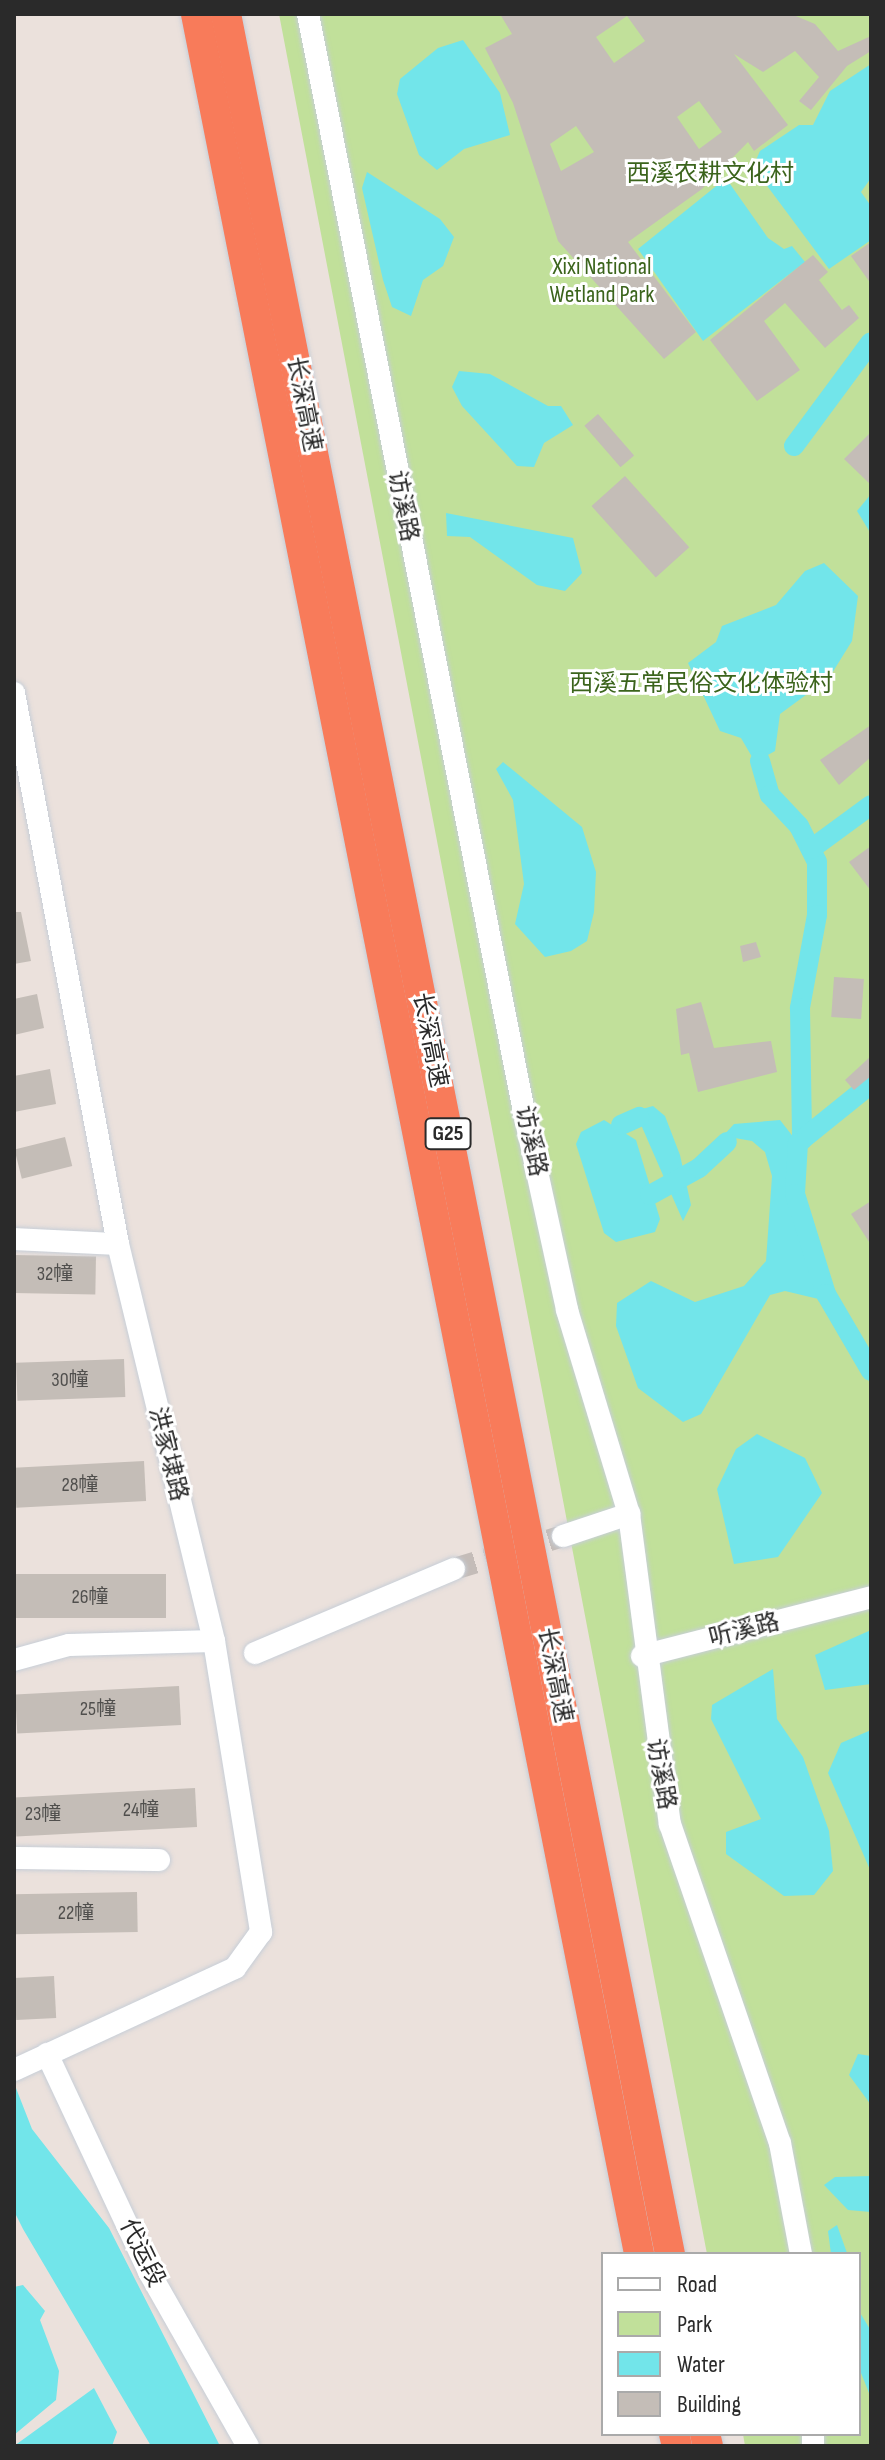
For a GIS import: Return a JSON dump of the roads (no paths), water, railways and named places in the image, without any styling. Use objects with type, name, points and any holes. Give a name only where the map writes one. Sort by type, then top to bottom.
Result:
[{"type":"highway","name":"长深高速","points":[[196,14],[639,2252]]},
{"type":"highway","name":"长深高速","points":[[226,14],[670,2252]]},
{"type":"street","name":"访溪路","points":[[308,14],[530,1142],[567,1310],[629,1514],[642,1656],[670,1824],[780,2143],[801,2252]]},
{"type":"street","name":"洪家埭路","points":[[14,693],[118,1244],[214,1641],[261,1932],[235,1968],[30,2063]]},
{"type":"street","points":[[14,1239],[118,1244]]},
{"type":"street","points":[[563,1536],[629,1514]]},
{"type":"street","points":[[255,1653],[454,1569]]},
{"type":"street","name":"听溪路","points":[[642,1656],[871,1597]]},
{"type":"street","points":[[14,1660],[69,1645],[214,1641]]},
{"type":"street","points":[[14,1858],[159,1860]]},
{"type":"street","name":"代运段","points":[[30,2063],[248,2446]]},
{"type":"water","points":[[463,40],[500,93],[510,135],[464,149],[437,170],[419,155],[397,94],[400,79],[438,48]]},
{"type":"water","points":[[871,64],[871,178],[861,192],[871,206],[871,240],[829,269],[753,167],[760,151],[799,125],[813,125],[830,91]]},
{"type":"water","points":[[367,172],[440,219],[454,237],[443,266],[423,280],[411,316],[392,307],[383,280],[362,188]]},
{"type":"water","points":[[720,183],[730,184],[768,238],[784,249],[792,246],[805,262],[703,341],[638,249]]},
{"type":"water","points":[[459,371],[490,374],[548,406],[561,406],[573,425],[544,443],[534,467],[517,466],[462,406],[452,387]]},
{"type":"water","points":[[871,494],[871,534],[857,511]]},
{"type":"water","points":[[446,513],[573,538],[582,573],[565,591],[537,585],[470,537],[447,536]]},
{"type":"water","points":[[824,563],[858,596],[852,641],[829,678],[780,714],[775,751],[755,762],[741,738],[720,731],[688,663],[716,642],[722,626],[776,605],[805,571]]},
{"type":"water","points":[[503,762],[582,827],[596,872],[594,912],[587,941],[571,951],[545,957],[515,924],[524,884],[513,800],[496,769]]},
{"type":"water","points":[[653,1106],[665,1116],[680,1155],[691,1205],[683,1221],[635,1111]]},
{"type":"water","points":[[604,1120],[636,1140],[660,1219],[655,1232],[616,1242],[604,1233],[576,1144],[581,1132]]},
{"type":"water","points":[[780,1120],[798,1143],[795,1194],[831,1302],[785,1291],[770,1295],[701,1414],[683,1422],[638,1388],[616,1326],[617,1303],[651,1281],[695,1302],[744,1286],[766,1261],[772,1176],[765,1152],[752,1141],[723,1136],[734,1124]]},
{"type":"water","points":[[757,1434],[805,1458],[822,1493],[778,1557],[734,1564],[717,1489],[736,1449]]},
{"type":"water","points":[[871,1630],[871,1684],[825,1690],[815,1655]]},
{"type":"water","points":[[773,1669],[777,1719],[803,1757],[829,1831],[833,1871],[814,1895],[784,1896],[726,1854],[726,1832],[761,1819],[711,1719],[712,1705]]},
{"type":"water","points":[[871,1730],[871,1872],[828,1773],[841,1743]]},
{"type":"water","points":[[858,2054],[871,2056],[871,2105],[849,2075]]},
{"type":"water","points":[[14,2083],[32,2129],[109,2228],[220,2446],[151,2446],[23,2229],[14,2211]]},
{"type":"water","points":[[871,2176],[871,2212],[848,2210],[824,2185],[835,2177]]},
{"type":"water","points":[[837,2225],[846,2252],[831,2252],[828,2231]]},
{"type":"water","points":[[23,2285],[45,2311],[40,2320],[59,2371],[56,2400],[14,2435],[14,2287]]},
{"type":"water","points":[[861,2314],[871,2331],[871,2398],[861,2373]]},
{"type":"water","points":[[94,2388],[117,2432],[112,2446],[14,2446]]},
{"type":"waterway","points":[[794,446],[871,342]]},
{"type":"waterway","points":[[760,761],[770,795],[799,826],[817,862],[817,915],[800,1008],[802,1140]]},
{"type":"waterway","points":[[811,849],[871,805]]},
{"type":"waterway","points":[[871,1084],[798,1143],[795,1194],[826,1294],[871,1371]]},
{"type":"waterway","points":[[621,1125],[639,1117]]},
{"type":"waterway","points":[[650,1195],[699,1168],[727,1142]]},
{"type":"tunnel","points":[[454,1569],[563,1536]]},
{"type":"park label","name":"西溪农耕文化村","points":[[710,174]]},
{"type":"park label","name":"Xixi National Wetland Park","points":[[602,281]]},
{"type":"park label","name":"西溪五常民俗文化体验村","points":[[701,684]]}]
